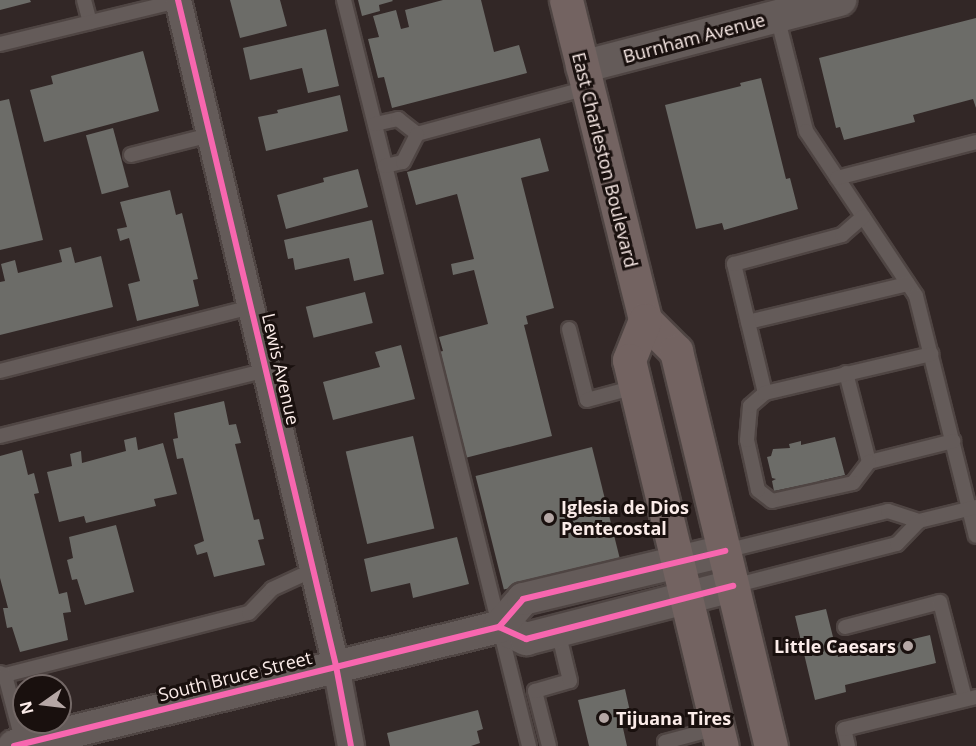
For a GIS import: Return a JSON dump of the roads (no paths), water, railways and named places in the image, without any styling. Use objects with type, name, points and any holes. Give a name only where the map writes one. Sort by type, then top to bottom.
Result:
[{"type":"main road","name":"East Charleston Boulevard","points":[[566,0],[645,320]]},
{"type":"main road","points":[[720,737],[629,360],[645,320],[676,351],[771,746]]},
{"type":"street","name":"Lewis Avenue","points":[[178,0],[336,666],[351,746]]},
{"type":"street","name":"Burnham Avenue","points":[[585,78],[827,2]]},
{"type":"street","points":[[724,550],[523,599],[499,627],[526,639],[733,586]]},
{"type":"street","name":"South Bruce Street","points":[[18,745],[499,627]]},
{"type":"lane","points":[[84,0],[90,22]]},
{"type":"lane","points":[[0,44],[178,0]]},
{"type":"lane","points":[[344,0],[529,746]]},
{"type":"lane","points":[[777,16],[806,131],[916,296],[952,441],[973,508],[976,536]]},
{"type":"lane","points":[[385,166],[404,162],[417,134],[585,78]]},
{"type":"lane","points":[[375,124],[398,119],[417,134]]},
{"type":"lane","points":[[131,155],[210,135]]},
{"type":"lane","points":[[837,178],[976,142]]},
{"type":"lane","points":[[765,393],[734,264],[842,236],[863,217]]},
{"type":"lane","points":[[748,322],[908,284]]},
{"type":"lane","points":[[0,371],[251,307]]},
{"type":"lane","points":[[569,329],[587,400],[635,387]]},
{"type":"lane","points":[[931,354],[765,393],[750,406],[747,440],[759,490],[772,501],[853,483],[869,462],[952,441]]},
{"type":"lane","points":[[0,436],[266,370]]},
{"type":"lane","points":[[846,373],[869,462]]},
{"type":"lane","points":[[724,550],[888,511],[919,521],[973,508]]},
{"type":"lane","points":[[733,586],[897,544],[919,521]]},
{"type":"lane","points":[[18,745],[3,674],[249,613],[272,589],[313,570]]},
{"type":"lane","points":[[845,627],[940,602],[970,698],[844,729],[848,746]]},
{"type":"lane","points":[[549,746],[536,691],[570,681],[558,631]]},
{"type":"lane","points":[[666,746],[665,742],[720,737]]},
{"type":"place","name":"Iglesia de Dios Pentecostal","points":[[549,518]]},
{"type":"place","name":"Little Caesars","points":[[908,646]]},
{"type":"place","name":"Tijuana Tires","points":[[604,718]]}]
